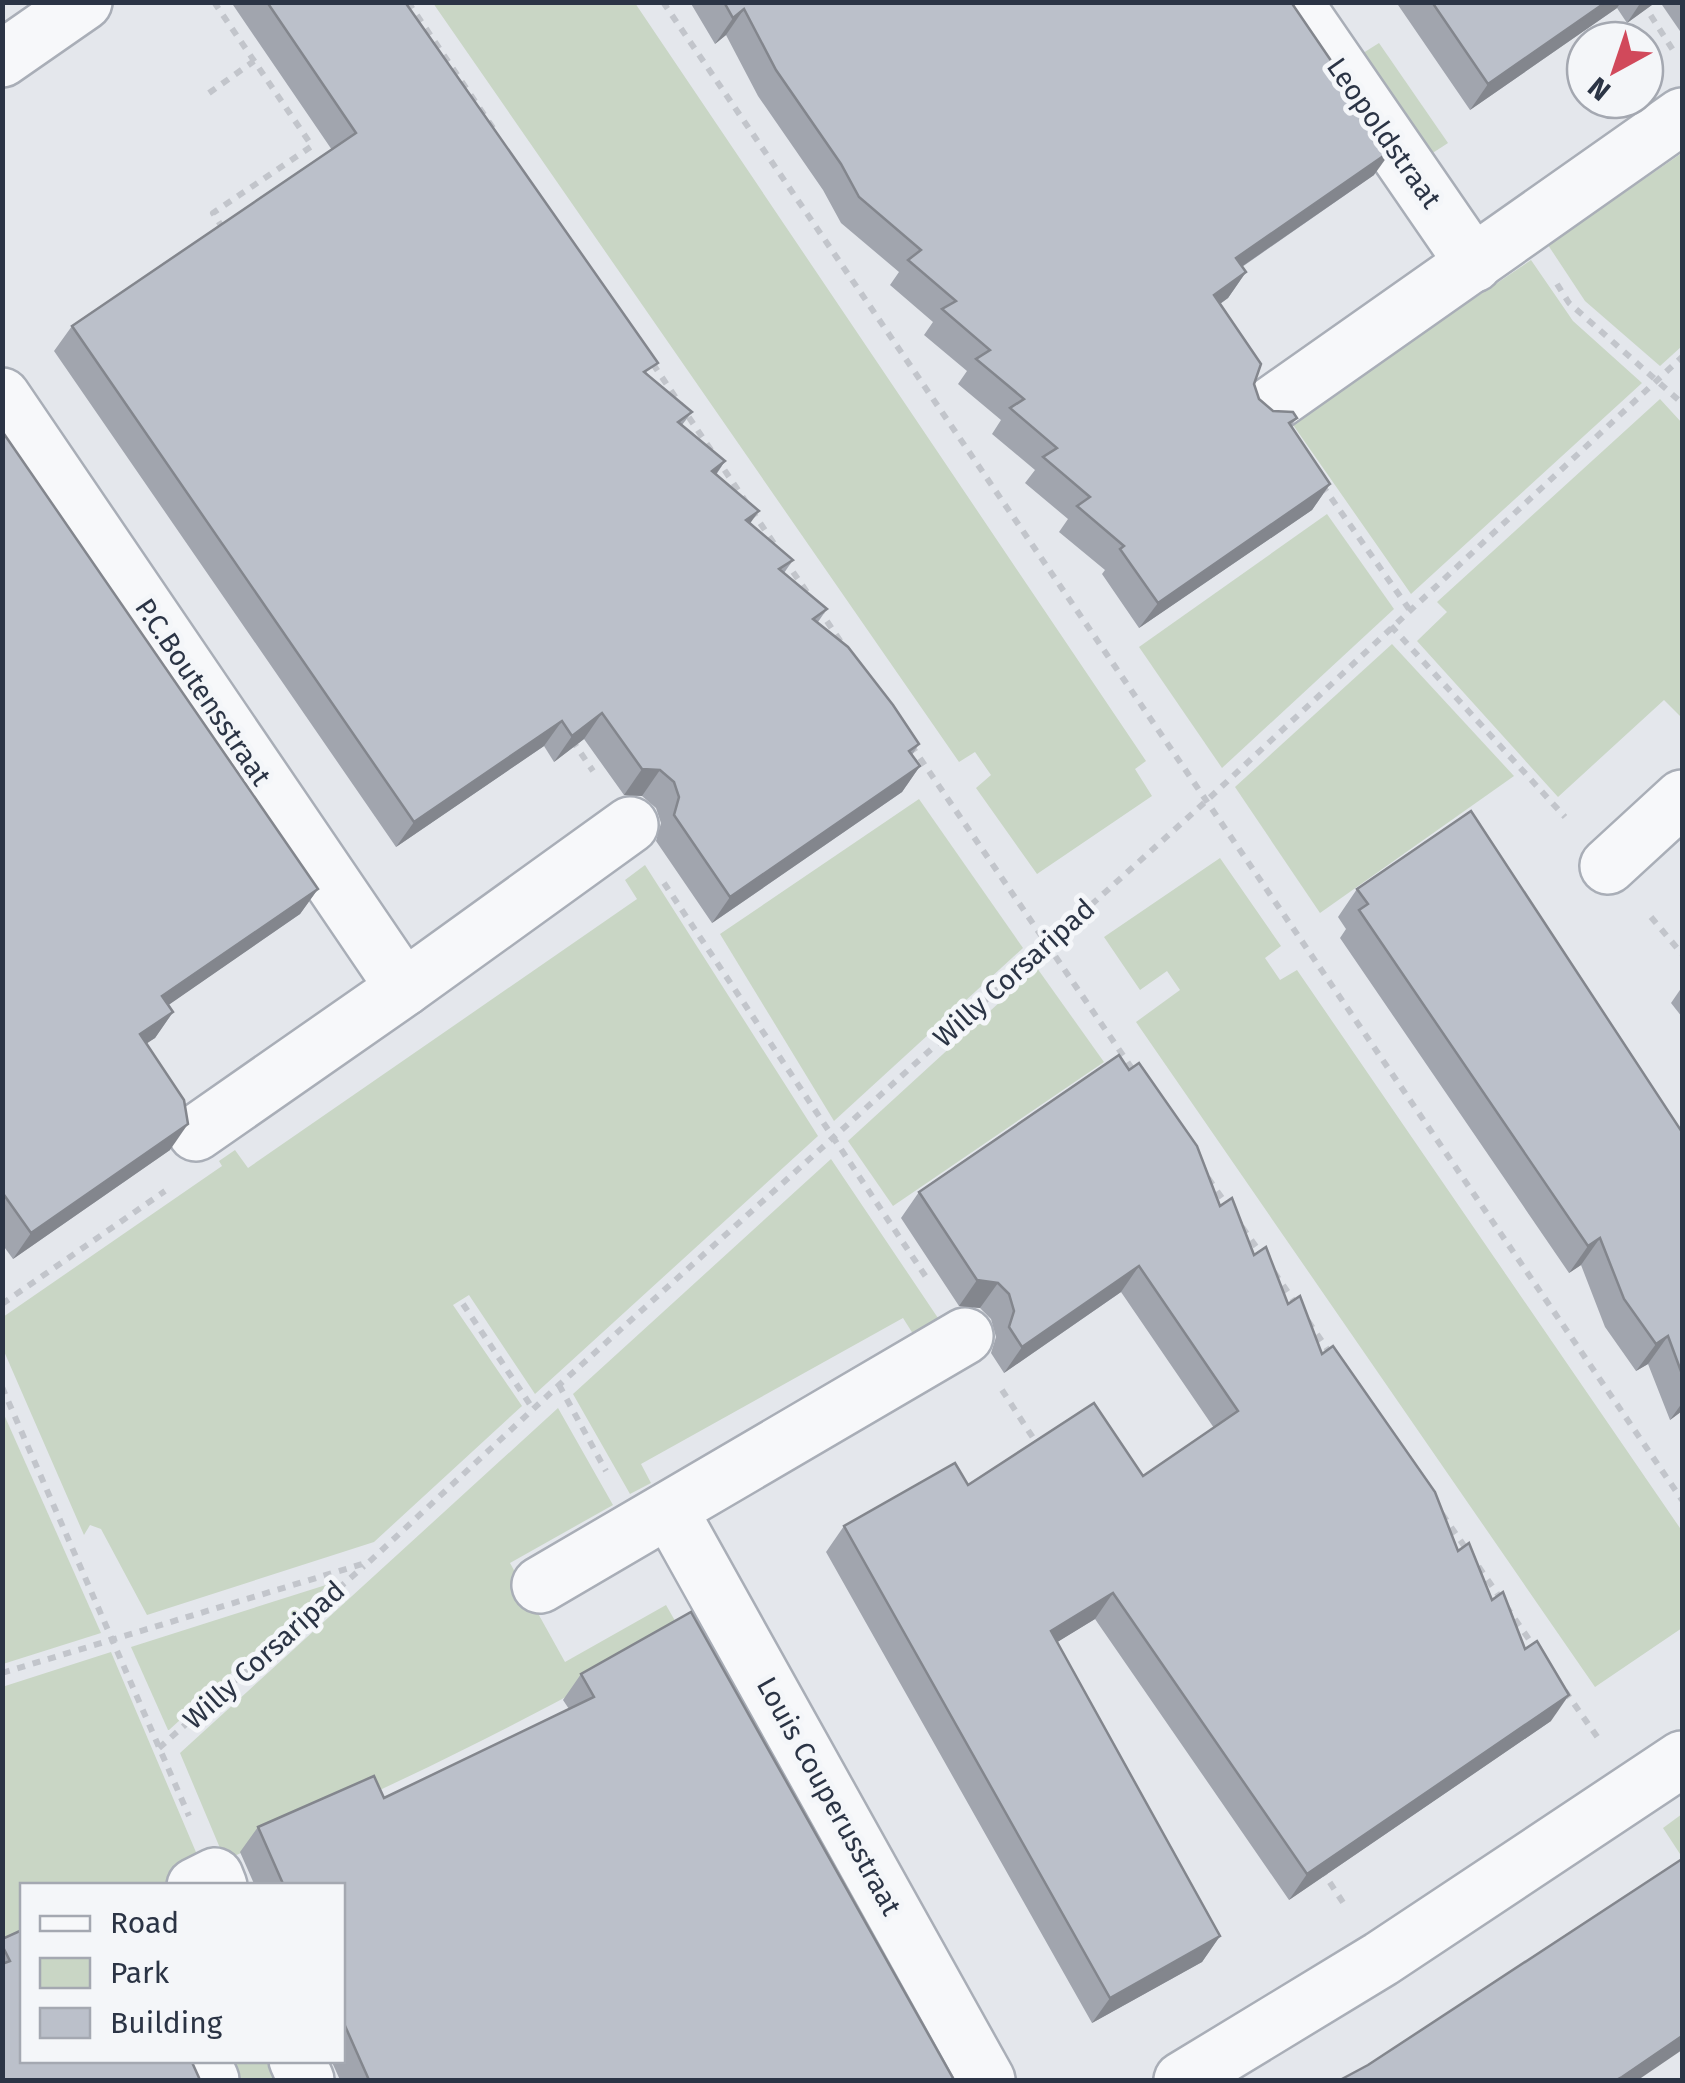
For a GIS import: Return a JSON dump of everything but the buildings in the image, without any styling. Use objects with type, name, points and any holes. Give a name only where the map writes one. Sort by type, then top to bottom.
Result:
[{"type":"street","points":[[2,58],[84,2]]},
{"type":"street","name":"Leopoldstraat","points":[[1294,2],[1474,264]]},
{"type":"street","points":[[1268,408],[1682,116]]},
{"type":"street","name":"P.C.Boutensstraat","points":[[2,396],[404,988]]},
{"type":"street","points":[[1608,866],[1682,798]]},
{"type":"street","points":[[196,1133],[630,826]]},
{"type":"street","points":[[540,1585],[965,1336]]},
{"type":"street","name":"Louis Couperusstraat","points":[[654,1520],[987,2080]]},
{"type":"street","points":[[1182,2080],[1381,1959],[1682,1759]]},
{"type":"path","points":[[214,2],[312,146],[213,214],[235,246]]},
{"type":"path","points":[[408,2],[508,151]]},
{"type":"path","points":[[663,2],[1204,803],[1682,1500]]},
{"type":"path","points":[[1642,2],[1682,64]]},
{"type":"path","points":[[209,93],[254,62]]},
{"type":"path","points":[[1520,229],[1568,303],[1682,403]]},
{"type":"path","points":[[643,350],[855,663]]},
{"type":"path","name":"Willy Corsaripad","points":[[159,1748],[1204,803],[1682,357]]},
{"type":"path","points":[[1268,408],[1409,609]]},
{"type":"path","points":[[1391,626],[1608,866],[1682,954]]},
{"type":"path","points":[[564,729],[1042,1451]]},
{"type":"path","points":[[900,729],[1136,1074]]},
{"type":"path","points":[[2,1304],[208,1161],[196,1133]]},
{"type":"path","points":[[1204,1172],[1340,1368]]},
{"type":"path","points":[[463,1304],[533,1410]]},
{"type":"path","points":[[558,1384],[654,1520]]},
{"type":"path","name":"Willy Corsaripad","points":[[2,1387],[159,1748],[210,1882]]},
{"type":"path","points":[[1431,1499],[1545,1662]]},
{"type":"path","name":"Willy Corsaripad","points":[[2,1673],[368,1562]]},
{"type":"path","points":[[1556,1678],[1636,1792]]},
{"type":"path","points":[[1316,1861],[1381,1959]]},
{"type":"green space","points":[[433,3],[635,3],[1146,761],[1135,769],[1152,796],[1037,874],[976,788],[991,775],[975,752],[959,762]]},
{"type":"green space","points":[[1379,43],[1448,143],[1428,156],[1360,55]]},
{"type":"green space","points":[[1682,153],[1682,346],[1660,366],[1585,301],[1548,245]]},
{"type":"green space","points":[[1531,260],[1573,321],[1642,383],[1411,594],[1291,422]]},
{"type":"green space","points":[[1660,399],[1682,423],[1682,718],[1664,700],[1558,797],[1417,641],[1447,612],[1437,602]]},
{"type":"green space","points":[[1327,514],[1394,609],[1222,768],[1139,647]]},
{"type":"green space","points":[[1392,644],[1514,776],[1320,913],[1235,787]]},
{"type":"green space","points":[[919,799],[1023,948],[834,1121],[720,934]]},
{"type":"green space","points":[[1220,858],[1281,946],[1265,958],[1280,980],[1297,970],[1682,1531],[1682,1628],[1595,1687],[1136,1022],[1180,990],[1167,971],[1140,990],[1104,937]]},
{"type":"green space","points":[[645,865],[818,1136],[535,1394],[469,1295],[453,1305],[522,1406],[374,1542],[147,1615],[101,1529],[90,1525],[84,1535],[3,1349],[3,1317],[222,1166],[219,1161],[235,1150],[248,1168],[637,899],[625,880]]},
{"type":"green space","points":[[1037,968],[1104,1062],[893,1206],[848,1141]]},
{"type":"green space","points":[[831,1159],[940,1321],[915,1337],[903,1318],[641,1464],[651,1483],[630,1494],[573,1394]]},
{"type":"green space","points":[[558,1408],[613,1505],[510,1563],[565,1662],[666,1605],[682,1633],[457,1753],[225,1860],[180,1753]]},
{"type":"green space","points":[[2,1410],[101,1633],[3,1664],[2,1664]]},
{"type":"green space","points":[[329,1584],[169,1730],[168,1730],[131,1647]]},
{"type":"green space","points":[[111,1652],[204,1871],[175,1883],[20,1883],[20,1950],[3,1958],[2,1687]]},
{"type":"green space","points":[[1682,1814],[1682,1857],[1663,1828]]},
{"type":"green space","points":[[231,2063],[285,2063],[279,2080],[235,2080]]}]
